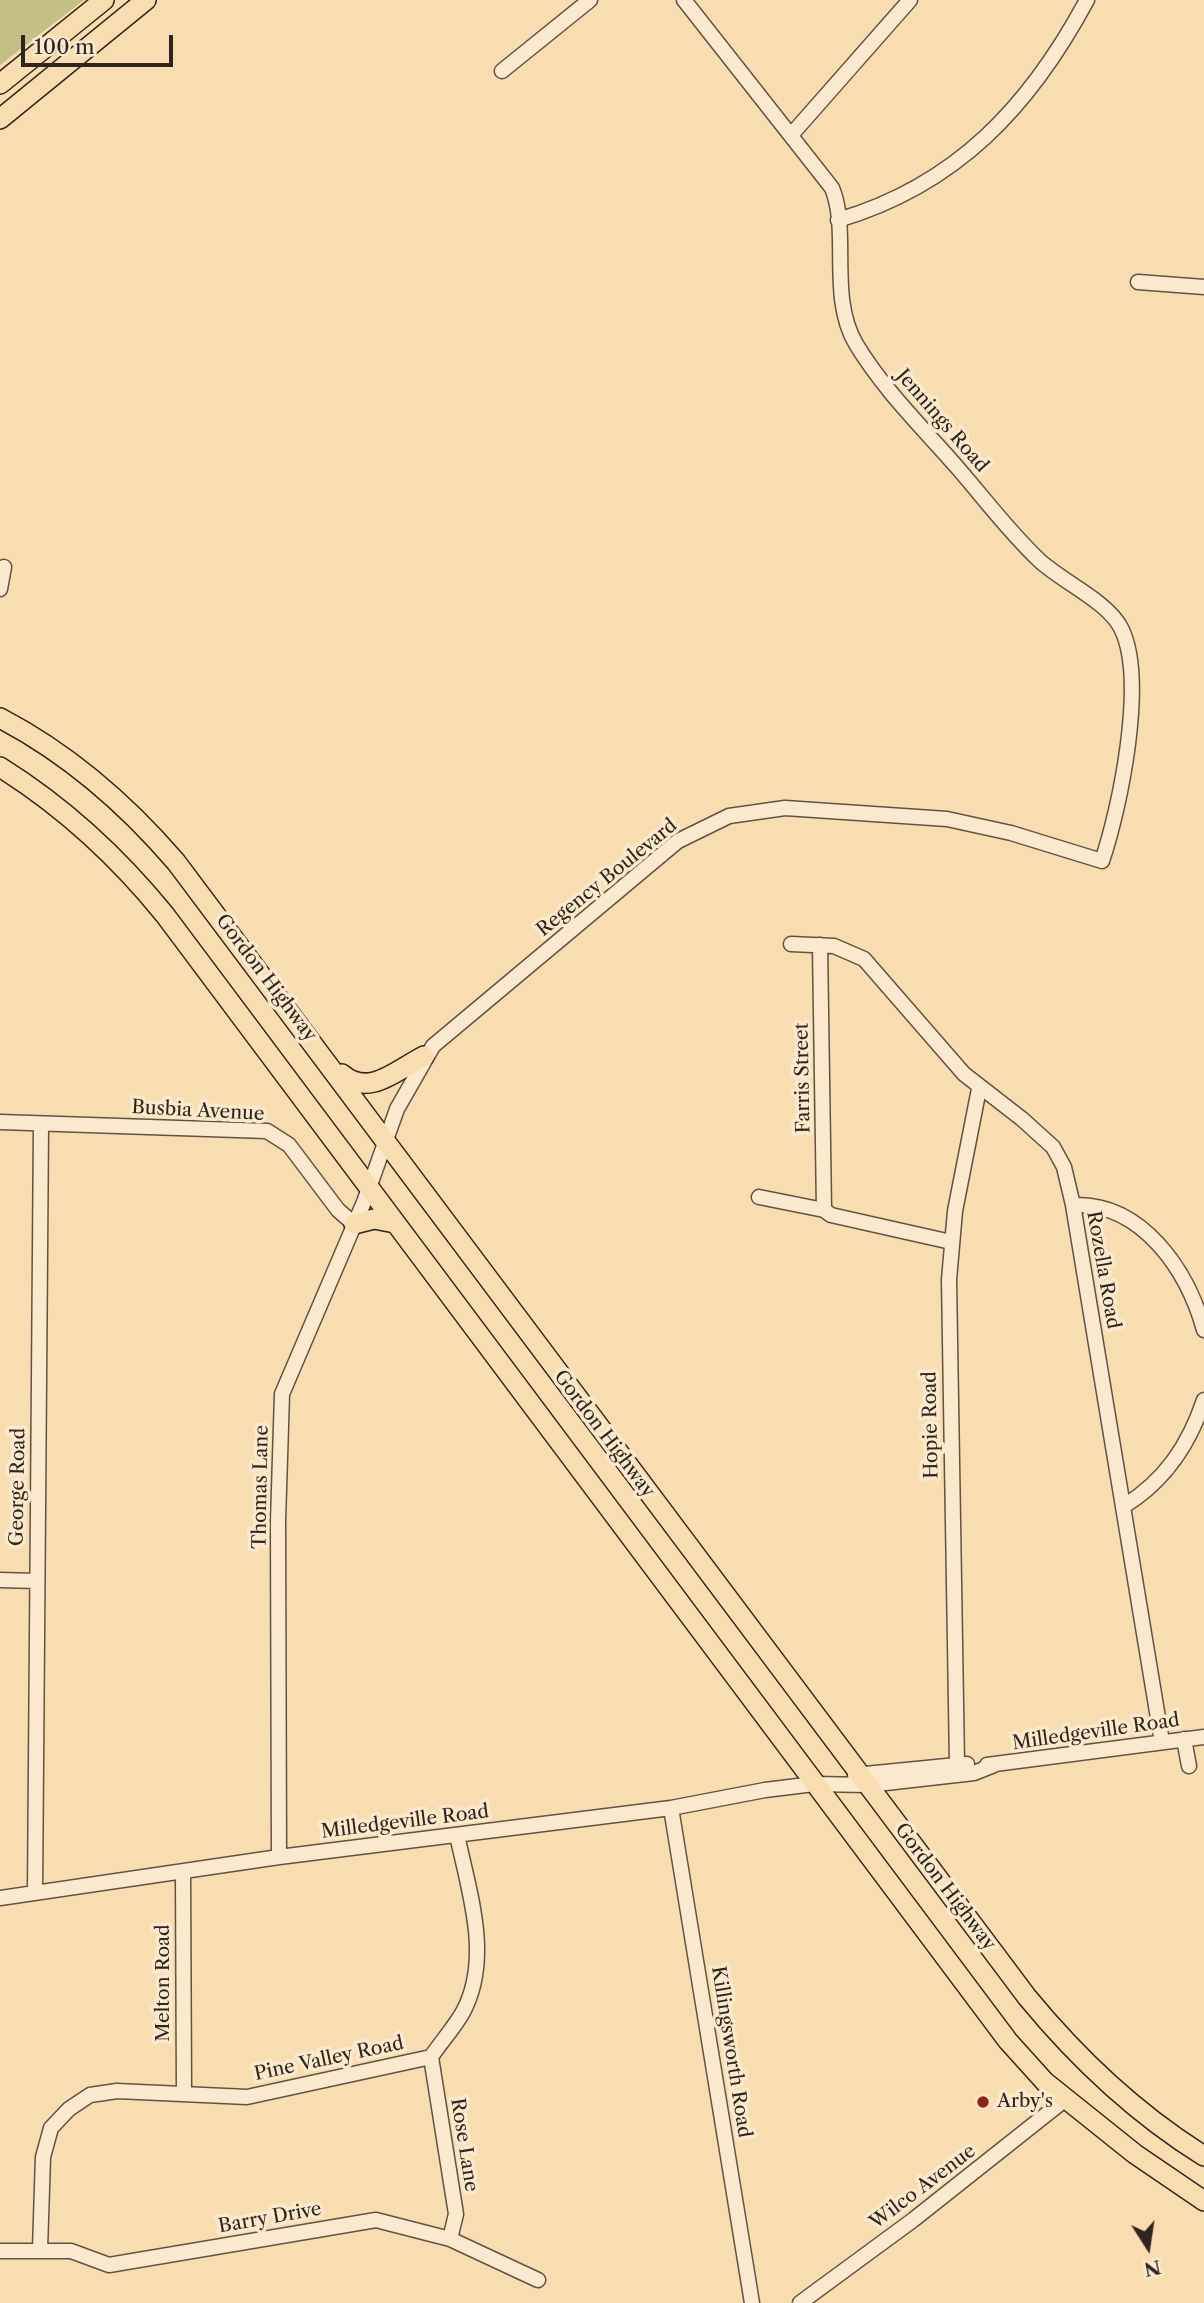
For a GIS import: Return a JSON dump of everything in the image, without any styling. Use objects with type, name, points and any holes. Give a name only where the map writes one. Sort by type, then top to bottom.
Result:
[{"type":"highway","points":[[0,84],[104,0]]},
{"type":"highway","points":[[0,119],[146,0]]},
{"type":"highway","name":"Gordon Highway","points":[[0,718],[83,773],[151,834],[199,890],[1027,1997],[1075,2052],[1127,2101],[1204,2155]]},
{"type":"highway","points":[[0,768],[63,812],[142,887],[1008,2041],[1045,2082],[1135,2154],[1204,2201]]},
{"type":"highway","points":[[332,1066],[351,1082],[368,1084],[424,1056]]},
{"type":"highway","points":[[354,1224],[374,1219],[395,1223]]},
{"type":"street","points":[[502,71],[590,0]]},
{"type":"street","name":"Jennings Road","points":[[684,0],[832,188],[838,220],[839,273],[846,316],[853,338],[877,375],[1018,539],[1070,585],[1108,611],[1120,626],[1127,643],[1132,682],[1121,792],[1102,861]]},
{"type":"street","points":[[792,134],[910,0]]},
{"type":"street","points":[[838,220],[895,199],[976,146],[1027,96],[1053,59],[1087,0]]},
{"type":"street","points":[[1138,282],[1204,287]]},
{"type":"street","points":[[0,569],[4,567],[1,587]]},
{"type":"street","name":"Regency Boulevard","points":[[386,1139],[397,1109],[424,1056],[678,841],[729,816],[785,808],[947,819],[1011,834],[1102,861]]},
{"type":"street","name":"Rozella Road","points":[[791,944],[845,949],[864,959],[979,1088],[1023,1119],[1054,1147],[1064,1167],[1073,1205],[1162,1742]]},
{"type":"street","name":"Farris Street","points":[[820,945],[824,1210]]},
{"type":"street","name":"Hopie Road","points":[[957,1764],[952,1562],[951,1242],[979,1088]]},
{"type":"street","name":"Busbia Avenue","points":[[0,1122],[267,1131],[289,1145],[338,1210],[354,1224]]},
{"type":"street","name":"George Road","points":[[35,1893],[41,1124]]},
{"type":"street","name":"Thomas Lane","points":[[279,1857],[278,1521],[282,1394],[369,1188],[386,1139]]},
{"type":"street","points":[[759,1197],[824,1210],[831,1215],[951,1242]]},
{"type":"street","points":[[1073,1205],[1097,1207],[1119,1216],[1155,1240],[1181,1272],[1193,1294],[1204,1330]]},
{"type":"street","points":[[1124,1506],[1144,1492],[1175,1460],[1195,1427],[1204,1400]]},
{"type":"street","points":[[0,1580],[36,1581]]},
{"type":"street","name":"Milledgeville Road","points":[[864,1780],[957,1764],[994,1765],[1204,1737]]},
{"type":"street","points":[[1184,1739],[1189,1766]]},
{"type":"street","name":"Milledgeville Road","points":[[0,1898],[279,1857],[671,1808],[765,1790],[974,1773],[994,1765]]},
{"type":"street","name":"Killingsworth Road","points":[[671,1808],[752,2303]]},
{"type":"street","name":"Pine Valley Road","points":[[40,2249],[43,2157],[51,2128],[69,2109],[90,2095],[117,2091],[247,2096],[431,2057],[463,2012],[477,1974],[476,1928],[457,1835]]},
{"type":"street","name":"Melton Road","points":[[183,1873],[184,2093]]},
{"type":"street","name":"Rose Lane","points":[[431,2057],[456,2214],[450,2239]]},
{"type":"street","name":"Wilco Avenue","points":[[800,2303],[914,2220],[1068,2098]]},
{"type":"street","name":"Barry Drive","points":[[0,2250],[71,2251],[109,2265],[376,2220],[450,2239],[538,2280]]},
{"type":"shaded area","points":[[0,0],[84,0],[0,65]]},
{"type":"place","name":"Arby's","points":[[983,2102]]}]
